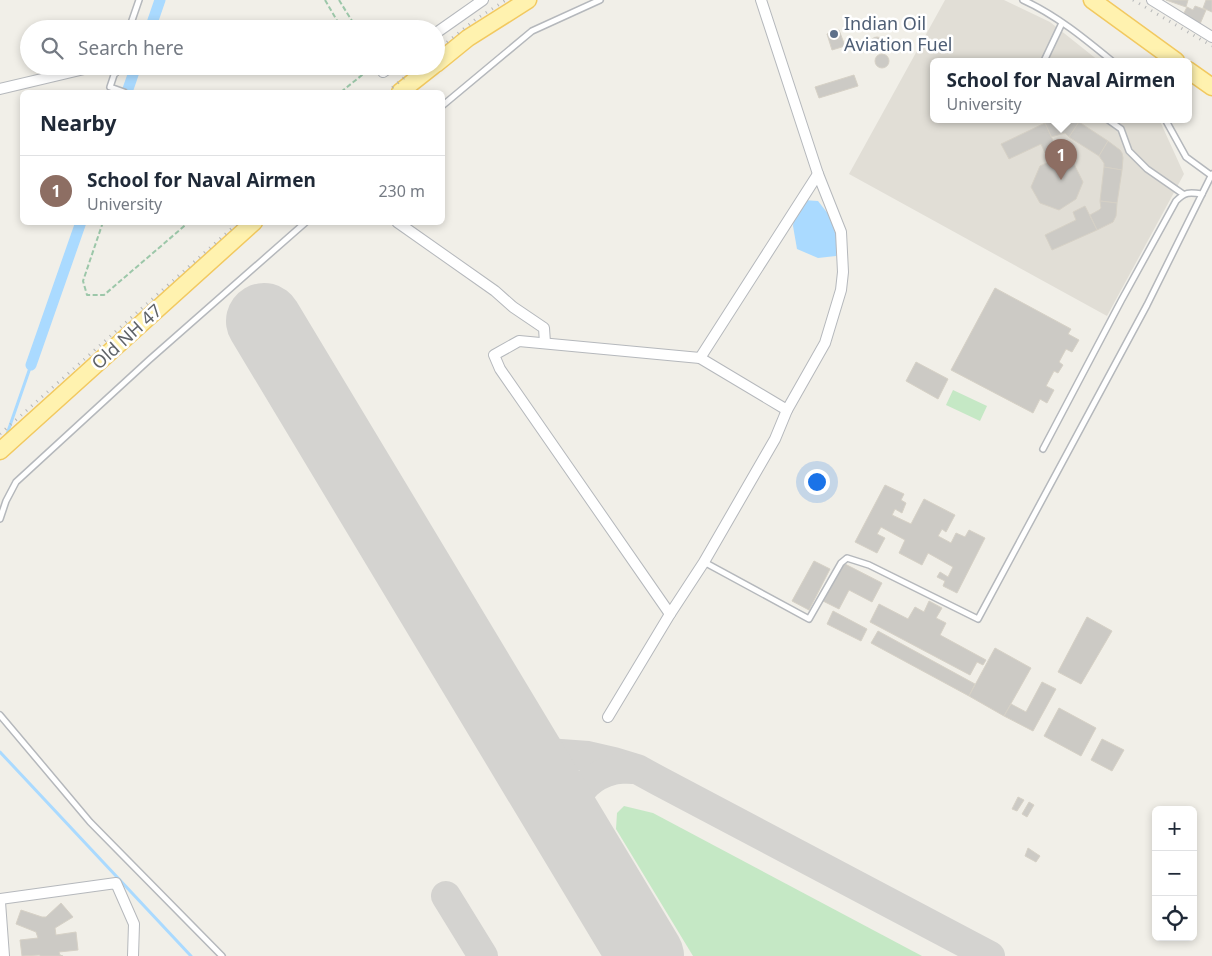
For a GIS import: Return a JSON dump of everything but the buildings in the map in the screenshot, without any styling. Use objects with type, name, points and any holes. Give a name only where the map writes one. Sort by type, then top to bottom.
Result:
[{"type":"main road","points":[[445,57],[468,38],[528,0]]},
{"type":"main road","points":[[1092,0],[1172,58]]},
{"type":"main road","points":[[1192,73],[1212,87]]},
{"type":"main road","points":[[403,90],[422,75]]},
{"type":"main road","name":"Old NH 47","points":[[0,451],[251,225]]},
{"type":"street","points":[[445,27],[483,0]]},
{"type":"street","points":[[608,717],[670,614],[704,562],[775,439],[787,410],[825,343],[841,290],[843,272],[841,232],[818,174],[761,0]]},
{"type":"street","points":[[1152,0],[1212,37]]},
{"type":"street","points":[[0,89],[59,75]]},
{"type":"street","points":[[700,358],[818,174]]},
{"type":"street","points":[[401,225],[544,328],[545,343]]},
{"type":"street","points":[[670,614],[500,369],[494,355],[519,341],[700,358],[787,410]]},
{"type":"street","points":[[0,899],[116,883],[134,924],[133,956]]},
{"type":"street","points":[[0,902],[4,956]]},
{"type":"lane","points":[[132,20],[139,0]]},
{"type":"lane","points":[[445,104],[532,31],[600,0]]},
{"type":"lane","points":[[1023,0],[1042,9],[1108,58]]},
{"type":"lane","points":[[1045,58],[1062,23]]},
{"type":"lane","points":[[111,75],[110,87],[118,90]]},
{"type":"lane","points":[[1113,123],[1121,129],[1129,151],[1147,170],[1183,194]]},
{"type":"lane","points":[[704,562],[809,619],[841,563],[847,558],[870,565],[978,618],[1147,305],[1212,175],[1186,158],[1168,123]]},
{"type":"lane","points":[[1043,449],[1176,202],[1183,194],[1189,192],[1202,194]]},
{"type":"lane","points":[[0,519],[6,501],[16,482],[149,360],[303,225]]},
{"type":"lane","points":[[0,715],[90,822],[222,956]]},
{"type":"path","points":[[325,0],[337,20]]},
{"type":"path","points":[[339,0],[351,20]]},
{"type":"path","points":[[343,90],[362,75]]},
{"type":"path","points":[[102,225],[83,281],[87,295],[104,295],[186,225]]},
{"type":"shaded area","points":[[945,0],[1004,0],[1050,22],[1095,58],[930,58],[930,123],[1161,123],[1184,174],[1107,316],[849,174]]},
{"type":"green space","points":[[953,390],[987,406],[980,421],[946,405]]},
{"type":"green space","points":[[624,806],[653,813],[922,956],[693,956],[616,829],[617,813]]},
{"type":"water","points":[[803,200],[818,201],[829,215],[836,235],[836,256],[818,258],[797,249],[793,226],[795,211]]},
{"type":"waterway","points":[[153,20],[160,0]]},
{"type":"waterway","points":[[128,90],[133,75]]},
{"type":"waterway","points":[[31,365],[80,225]]},
{"type":"waterway","points":[[6,437],[31,365]]},
{"type":"waterway","points":[[0,752],[191,956]]},
{"type":"taxiway","points":[[497,708],[535,749],[547,753],[588,756],[637,769],[990,956]]},
{"type":"taxiway","points":[[585,855],[578,832],[575,809],[582,789],[593,779],[606,772],[615,769],[632,769]]},
{"type":"taxiway","points":[[446,896],[483,956]]},
{"type":"taxiway","points":[[636,956],[638,943]]},
{"type":"runway","points":[[264,321],[646,956]]},
{"type":"railway","points":[[445,44],[476,19],[506,0]]},
{"type":"railway","points":[[1133,0],[1212,46]]},
{"type":"railway","points":[[389,90],[407,75]]},
{"type":"railway","points":[[0,434],[236,225]]},
{"type":"place","name":"Indian Oil Aviation Fuel","points":[[834,34]]},
{"type":"place","name":"School for Naval Airmen","points":[[1061,180]]}]
